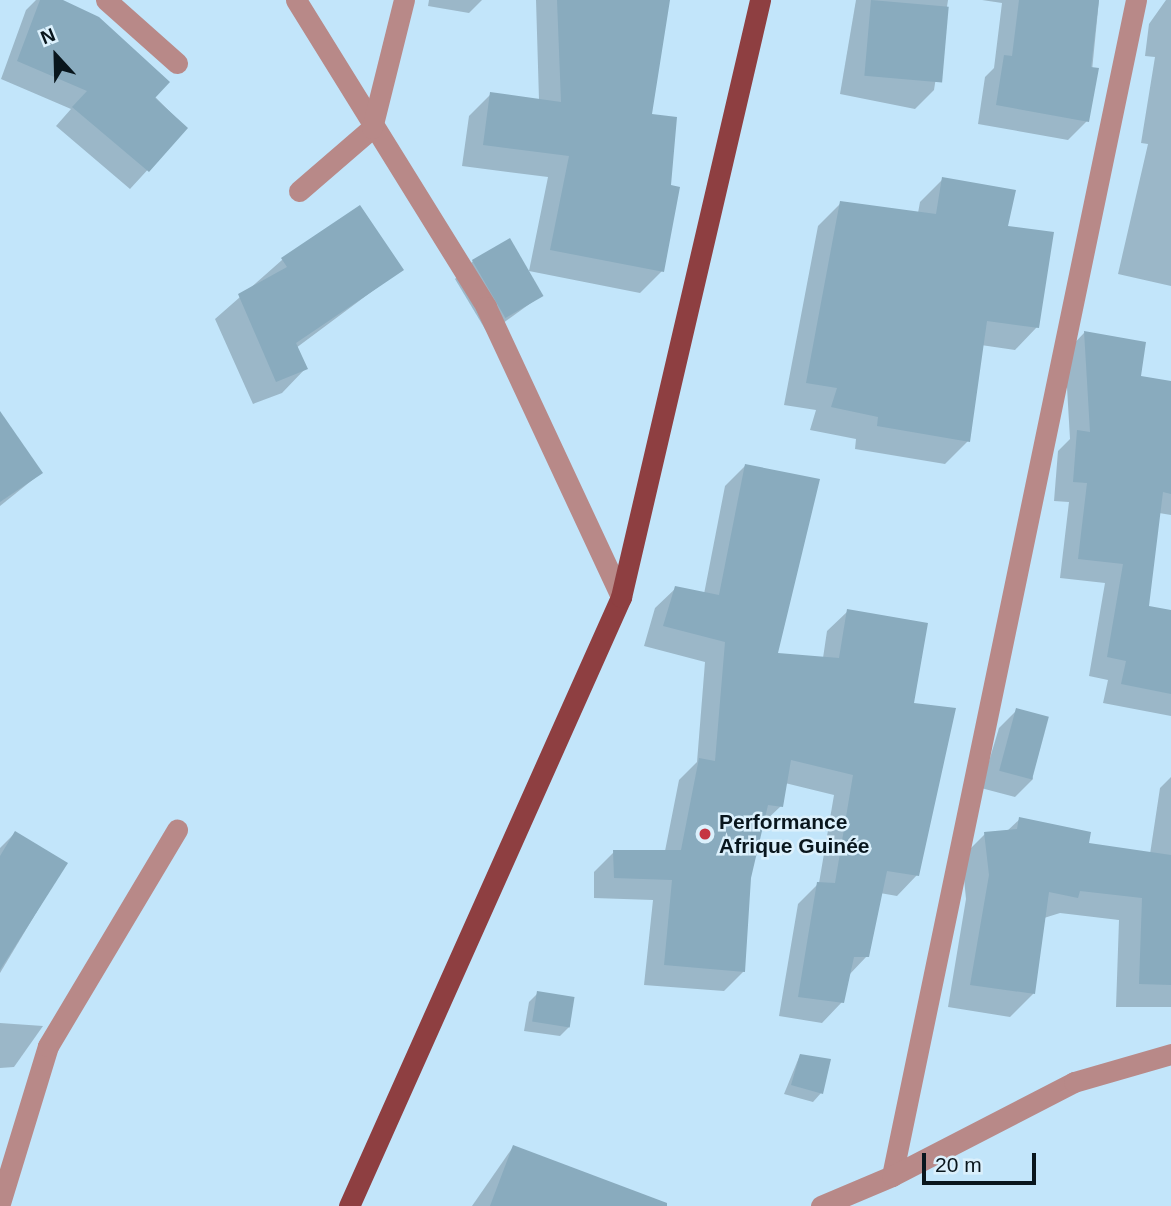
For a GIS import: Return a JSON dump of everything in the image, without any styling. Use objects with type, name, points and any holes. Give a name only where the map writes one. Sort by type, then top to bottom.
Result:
[{"type":"main road","points":[[349,1206],[621,597],[760,0]]},
{"type":"street","points":[[106,0],[177,64]]},
{"type":"street","points":[[296,0],[372,128],[486,307],[621,597]]},
{"type":"street","points":[[299,191],[372,128],[404,0]]},
{"type":"street","points":[[892,1177],[1136,0]]},
{"type":"street","points":[[0,1203],[48,1046],[177,830]]},
{"type":"street","points":[[821,1206],[892,1177],[1074,1082],[1171,1054]]},
{"type":"building","points":[[40,0],[63,0],[99,17],[170,82],[155,98],[188,128],[149,172],[72,107],[87,91],[17,61]]},
{"type":"building","points":[[557,0],[670,0],[652,114],[677,117],[671,185],[680,187],[664,272],[550,250],[569,156],[483,145],[490,92],[561,102]]},
{"type":"building","points":[[871,0],[949,7],[942,83],[864,76]]},
{"type":"building","points":[[1019,0],[1099,0],[1091,67],[1099,68],[1089,122],[996,105],[1004,55],[1012,56]]},
{"type":"building","points":[[942,177],[1016,190],[1008,226],[1054,232],[1039,328],[987,321],[970,442],[877,426],[878,417],[831,407],[837,388],[806,383],[840,201],[936,214]]},
{"type":"building","points":[[360,205],[404,270],[296,343],[308,369],[276,382],[238,294],[287,267],[281,258]]},
{"type":"building","points":[[510,238],[544,296],[505,318],[472,260]]},
{"type":"building","points":[[1084,331],[1146,342],[1141,376],[1171,381],[1171,494],[1163,492],[1149,606],[1171,610],[1171,694],[1121,684],[1126,661],[1107,657],[1123,564],[1078,559],[1087,483],[1073,482],[1077,430],[1090,432]]},
{"type":"building","points":[[0,411],[43,473],[0,502]]},
{"type":"building","points":[[745,464],[820,479],[778,653],[839,658],[847,609],[928,623],[914,703],[956,708],[919,876],[887,871],[869,957],[854,957],[844,1003],[798,997],[817,882],[835,883],[853,775],[791,760],[783,807],[768,805],[751,878],[745,972],[664,965],[672,880],[614,878],[613,850],[681,850],[699,758],[715,761],[725,642],[663,626],[675,586],[719,595]]},
{"type":"building","points":[[1016,708],[1049,717],[1032,780],[999,771]]},
{"type":"building","points":[[1019,817],[1091,832],[1089,843],[1171,855],[1171,985],[1139,984],[1142,898],[1080,891],[1078,898],[1049,892],[1035,994],[970,985],[989,875],[984,832],[1017,829]]},
{"type":"building","points":[[15,831],[68,863],[0,970],[0,856]]},
{"type":"building","points":[[537,991],[575,997],[570,1028],[532,1022]]},
{"type":"building","points":[[800,1054],[831,1059],[823,1094],[791,1085]]},
{"type":"building","points":[[513,1145],[667,1203],[667,1206],[490,1206]]},
{"type":"place","name":"Performance Afrique Guinée","points":[[705,834]]}]
